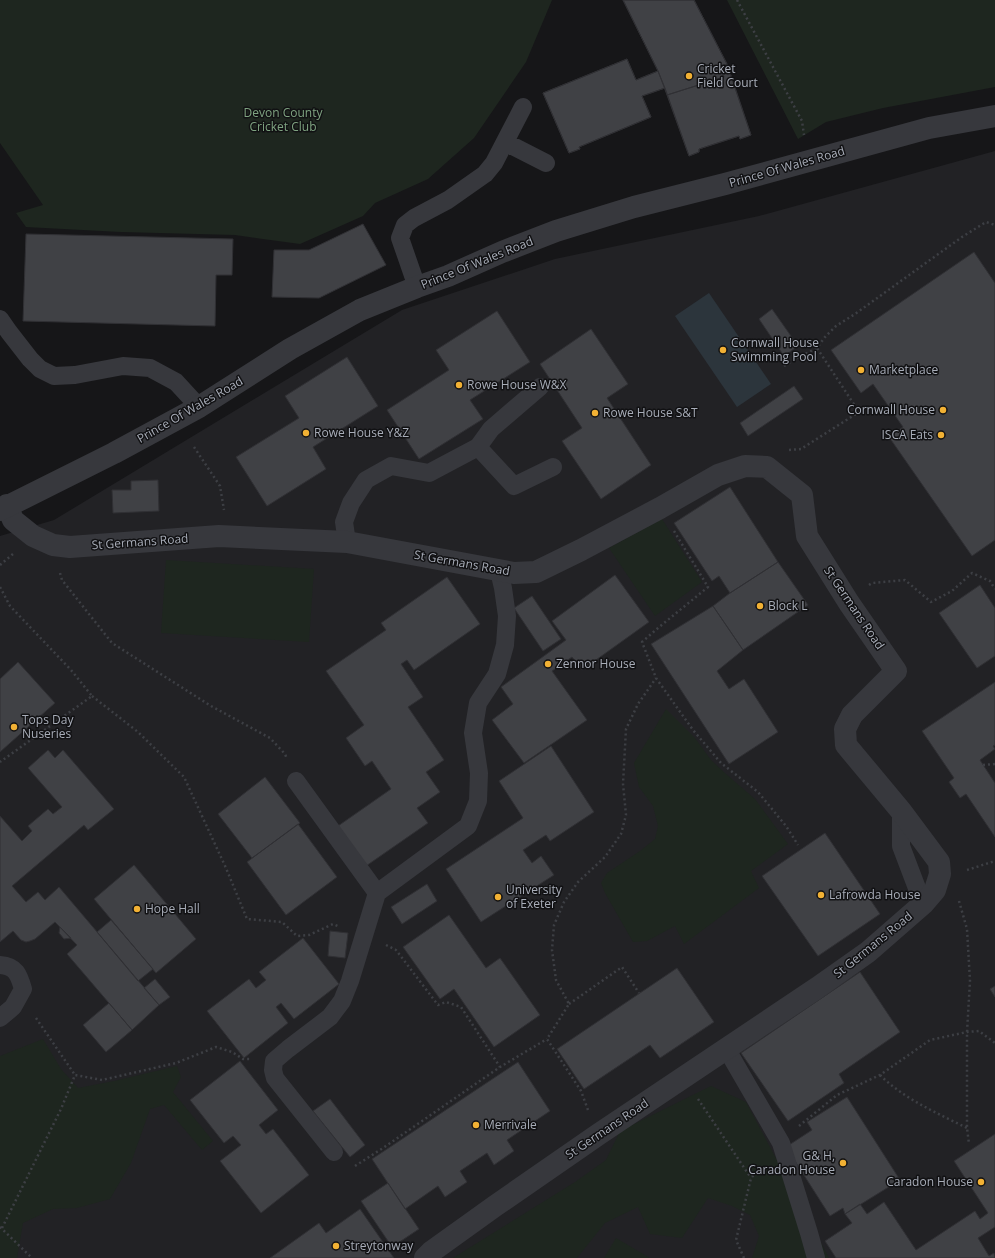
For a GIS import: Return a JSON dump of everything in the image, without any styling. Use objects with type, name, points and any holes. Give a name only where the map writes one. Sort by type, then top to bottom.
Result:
[{"type":"street","name":"Prince Of Wales Road","points":[[4,508],[114,453],[199,407],[290,350],[360,310],[448,276],[502,252],[556,231],[634,207],[725,184],[929,128],[995,116]]},
{"type":"street","name":"St Germans Road","points":[[4,508],[13,520],[33,536],[53,546],[70,547],[219,536],[347,542],[514,573],[536,572],[660,508],[718,474],[744,466],[767,466],[802,495],[807,536],[849,603],[896,671],[852,715],[845,729],[846,745],[901,811],[939,862],[940,874],[935,890],[923,904],[868,952],[817,988],[605,1130],[495,1206],[431,1252],[425,1258]]},
{"type":"lane","points":[[417,287],[400,238],[405,225],[414,218],[448,200],[485,174],[494,163],[523,107]]},
{"type":"lane","points":[[505,142],[546,163]]},
{"type":"lane","points":[[0,319],[35,364],[40,369],[54,376],[75,375],[123,366],[150,368],[176,382],[199,407]]},
{"type":"lane","points":[[347,542],[344,522],[351,503],[366,480],[391,466],[429,472],[478,447],[491,429],[540,387]]},
{"type":"lane","points":[[478,447],[514,486],[553,467]]},
{"type":"lane","points":[[334,1152],[275,1078],[273,1070],[274,1061],[330,1017],[342,1001],[350,982],[377,893],[468,826],[478,801],[479,773],[473,733],[478,703],[497,674],[505,638],[507,616],[499,570]]},
{"type":"lane","points":[[296,781],[377,893]]},
{"type":"lane","points":[[901,811],[901,846],[923,904]]},
{"type":"lane","points":[[0,965],[9,966],[19,975],[23,989],[13,1007],[0,1018]]},
{"type":"lane","points":[[726,1048],[781,1143],[816,1258]]},
{"type":"path","points":[[737,0],[802,121],[804,137]]},
{"type":"path","points":[[836,326],[962,237],[986,222],[995,225]]},
{"type":"path","points":[[784,366],[817,348]]},
{"type":"path","points":[[194,447],[220,486],[224,512],[219,536]]},
{"type":"path","points":[[660,508],[708,587],[642,642],[656,678],[693,730],[721,763],[758,792],[786,826],[798,845]]},
{"type":"path","points":[[53,546],[62,580],[112,643],[211,706],[270,738],[285,754],[296,781]]},
{"type":"path","points":[[849,603],[872,583],[905,580],[931,602],[952,591],[972,573],[990,581],[995,589]]},
{"type":"path","points":[[0,587],[10,606],[71,670],[92,696],[138,732],[184,777],[226,868],[247,920],[282,922],[297,936],[309,935],[332,924],[396,950],[438,1005],[446,1002],[461,1007],[500,1067]]},
{"type":"path","points":[[569,1004],[556,980],[552,950],[554,925],[564,902],[578,882],[605,857],[620,834],[626,815],[623,784],[626,729],[638,704],[656,678]]},
{"type":"path","points":[[0,762],[92,696]]},
{"type":"path","points":[[983,765],[995,764]]},
{"type":"path","points":[[938,881],[959,902],[967,929],[970,981],[967,1032],[967,1128],[969,1144]]},
{"type":"path","points":[[334,1152],[341,1162],[351,1167],[358,1165],[500,1067],[547,1040],[569,1004],[622,967],[639,993]]},
{"type":"path","points":[[18,997],[33,1014],[75,1075],[102,1080],[176,1063],[216,1047],[232,1052],[243,1058],[274,1061]]},
{"type":"path","points":[[744,1258],[736,1240],[752,1178],[789,1134],[836,1096],[880,1075],[930,1040],[979,1031],[995,1043]]},
{"type":"path","points":[[547,1040],[581,1092]]},
{"type":"path","points":[[32,1258],[1,1228],[61,1109],[75,1075]]},
{"type":"path","points":[[880,1075],[891,1086],[967,1128]]},
{"type":"path","points":[[684,1078],[752,1178]]},
{"type":"shaded area","name":"University of Exeter","points":[[995,151],[995,1258],[0,1258],[0,536],[54,520],[402,310],[555,259],[759,216]]},
{"type":"shaded area","name":"Cornwall House Swimming Pool","points":[[709,293],[771,384],[737,407],[675,316]]},
{"type":"green space","name":"Devon County Cricket Club","points":[[0,0],[552,0],[526,62],[474,138],[428,179],[375,203],[363,216],[300,244],[235,235],[121,232],[26,227],[16,213],[43,205],[0,143]]},
{"type":"green space","points":[[727,0],[995,0],[995,87],[883,108],[826,122],[798,139]]},
{"type":"green space","points":[[662,519],[702,582],[655,616],[609,548]]},
{"type":"green space","points":[[166,560],[314,569],[309,642],[161,633]]},
{"type":"green space","points":[[666,709],[695,738],[711,760],[755,799],[788,844],[751,871],[759,888],[684,944],[675,926],[647,941],[633,942],[605,893],[601,883],[607,873],[655,839],[658,826],[653,806],[639,787],[634,763]]},
{"type":"green space","points":[[43,1039],[61,1069],[78,1088],[177,1066],[181,1077],[173,1092],[213,1141],[202,1150],[164,1105],[150,1109],[131,1163],[110,1199],[77,1208],[53,1209],[23,1223],[17,1258],[0,1258],[0,1056]]},
{"type":"green space","points":[[711,1086],[746,1102],[829,1258],[752,1258],[759,1236],[750,1215],[732,1206],[708,1198],[682,1238],[650,1234],[638,1207],[605,1223],[577,1258],[453,1258],[575,1182],[606,1160],[620,1131]]},
{"type":"green space","points":[[616,1238],[650,1258],[604,1258]]},
{"type":"building","name":"Cricket Field Court","points":[[623,0],[694,0],[727,64],[751,135],[740,139],[739,136],[699,149],[699,152],[689,156],[665,88],[642,96],[651,117],[579,147],[580,149],[569,153],[543,93],[627,59],[636,80],[658,71]]},
{"type":"building","points":[[623,0],[694,0],[727,64],[719,68],[724,77],[667,95],[658,71]]},
{"type":"building","points":[[627,59],[636,80],[658,71],[665,88],[642,96],[651,117],[579,147],[580,149],[569,153],[543,93]]},
{"type":"building","points":[[727,64],[751,135],[740,139],[739,136],[699,149],[699,152],[689,156],[667,95],[724,77],[719,68]]},
{"type":"building","points":[[363,224],[386,265],[319,298],[272,297],[274,250],[309,250]]},
{"type":"building","points":[[26,234],[233,239],[232,275],[216,275],[215,326],[23,321]]},
{"type":"building","name":"Cornwall House","points":[[974,252],[995,283],[995,540],[972,556],[889,437],[903,427],[873,384],[861,393],[831,350]]},
{"type":"building","points":[[772,309],[798,346],[784,356],[759,319]]},
{"type":"building","name":"Rowe House W&X","points":[[497,311],[530,362],[470,400],[483,419],[419,459],[387,410],[449,370],[436,350]]},
{"type":"building","name":"Rowe House S&T","points":[[591,329],[628,384],[607,398],[651,465],[601,499],[562,441],[582,428],[540,364]]},
{"type":"building","name":"Rowe House Y&Z","points":[[347,357],[378,406],[313,447],[326,469],[267,506],[236,457],[299,418],[285,396]]},
{"type":"building","points":[[794,386],[803,399],[748,436],[740,423]]},
{"type":"building","points":[[158,480],[159,511],[113,513],[112,490],[131,490],[131,481]]},
{"type":"building","points":[[730,487],[778,562],[730,593],[719,576],[712,581],[674,523]]},
{"type":"building","name":"Block L","points":[[778,562],[808,605],[743,650],[713,606],[730,593]]},
{"type":"building","name":"Zennor House","points":[[615,575],[649,622],[582,670],[572,657],[552,671],[587,720],[524,763],[492,720],[513,704],[501,687],[566,640],[552,621]]},
{"type":"building","points":[[447,577],[480,624],[414,670],[407,660],[401,664],[423,697],[408,707],[444,760],[426,772],[440,792],[417,808],[428,823],[366,866],[338,826],[391,789],[372,761],[365,766],[346,738],[364,725],[326,671],[386,630],[381,623]]},
{"type":"building","points":[[980,585],[995,608],[995,656],[977,668],[939,613]]},
{"type":"building","points":[[532,596],[561,639],[543,651],[514,608]]},
{"type":"building","points":[[713,606],[743,650],[717,671],[729,689],[744,679],[778,732],[729,764],[651,644]]},
{"type":"building","name":"Tops Day Nuseries","points":[[18,662],[55,703],[0,752],[0,679]]},
{"type":"building","points":[[995,682],[995,745],[993,746],[995,749],[980,760],[995,783],[995,837],[966,794],[960,798],[949,782],[954,778],[922,731]]},
{"type":"building","points":[[551,746],[594,812],[550,841],[546,835],[523,850],[532,863],[541,856],[554,875],[481,922],[446,869],[523,818],[499,781]]},
{"type":"building","points":[[48,750],[55,758],[63,750],[114,809],[88,830],[84,825],[12,886],[26,902],[38,892],[45,900],[59,887],[159,1005],[132,1030],[67,954],[77,945],[55,922],[35,939],[30,941],[26,942],[21,940],[13,931],[0,942],[0,816],[22,841],[32,831],[28,826],[48,809],[53,814],[62,807],[28,768]]},
{"type":"building","points":[[265,777],[300,823],[252,858],[218,814]]},
{"type":"building","points":[[298,824],[337,877],[286,915],[247,862]]},
{"type":"building","name":"Lafrowda House","points":[[825,833],[880,914],[818,956],[762,876]]},
{"type":"building","name":"Hope Hall","points":[[134,865],[196,939],[156,973],[94,899]]},
{"type":"building","points":[[427,884],[437,901],[402,924],[391,907]]},
{"type":"building","points":[[449,915],[486,968],[500,958],[540,1015],[494,1047],[454,989],[440,999],[403,947]]},
{"type":"building","points":[[111,920],[153,969],[138,981],[97,932]]},
{"type":"building","points":[[60,927],[71,938],[64,939],[59,933]]},
{"type":"building","points":[[330,931],[348,933],[345,958],[328,956]]},
{"type":"building","points":[[303,938],[339,984],[294,1019],[281,1003],[276,1007],[288,1023],[244,1058],[207,1011],[249,979],[256,988],[266,980],[259,972]]},
{"type":"building","points":[[677,968],[714,1022],[660,1058],[650,1045],[584,1089],[557,1049]]},
{"type":"building","points":[[860,972],[900,1032],[839,1074],[844,1083],[788,1121],[741,1053]]},
{"type":"building","points":[[155,979],[170,997],[159,1005],[144,988]]},
{"type":"building","points":[[995,986],[995,997],[990,989]]},
{"type":"building","points":[[109,1003],[132,1030],[106,1052],[83,1025]]},
{"type":"building","points":[[240,1061],[278,1110],[259,1125],[266,1134],[273,1129],[309,1175],[261,1213],[220,1161],[241,1145],[233,1136],[224,1143],[190,1100]]},
{"type":"building","name":"Merrivale","points":[[518,1062],[550,1111],[507,1140],[514,1151],[494,1165],[487,1153],[460,1171],[467,1182],[445,1197],[438,1186],[405,1209],[372,1159]]},
{"type":"building","name":"G& H, Caradon House","points":[[847,1097],[900,1180],[845,1214],[843,1208],[830,1216],[786,1147],[812,1130],[807,1122]]},
{"type":"building","points":[[330,1099],[365,1145],[350,1157],[313,1111]]},
{"type":"building","name":"Caradon House","points":[[995,1134],[995,1227],[978,1238],[989,1256],[994,1253],[995,1258],[836,1258],[825,1241],[852,1223],[845,1214],[860,1204],[867,1214],[884,1202],[916,1250],[975,1211],[980,1219],[988,1213],[954,1161]]},
{"type":"building","points":[[388,1183],[419,1229],[392,1247],[361,1201]]},
{"type":"building","name":"Streytonway","points":[[360,1209],[394,1258],[270,1258],[319,1223],[326,1233]]},
{"type":"place","name":"Cricket Field Court","points":[[689,76]]},
{"type":"place","name":"Cornwall House Swimming Pool","points":[[723,350]]},
{"type":"place","name":"Marketplace","points":[[861,370]]},
{"type":"place","name":"Rowe House W&X","points":[[459,385]]},
{"type":"place","name":"Cornwall House","points":[[943,410]]},
{"type":"place","name":"Rowe House S&T","points":[[595,413]]},
{"type":"place","name":"Rowe House Y&Z","points":[[306,433]]},
{"type":"place","name":"ISCA Eats","points":[[941,435]]},
{"type":"place","name":"Block L","points":[[760,606]]},
{"type":"place","name":"Zennor House","points":[[548,664]]},
{"type":"place","name":"Tops Day Nuseries","points":[[14,727]]},
{"type":"place","name":"Lafrowda House","points":[[821,895]]},
{"type":"place","name":"University of Exeter","points":[[498,897]]},
{"type":"place","name":"Hope Hall","points":[[137,909]]},
{"type":"place","name":"Merrivale","points":[[476,1125]]},
{"type":"place","name":"G& H, Caradon House","points":[[843,1163]]},
{"type":"place","name":"Caradon House","points":[[981,1182]]},
{"type":"place","name":"Streytonway","points":[[336,1246]]}]
